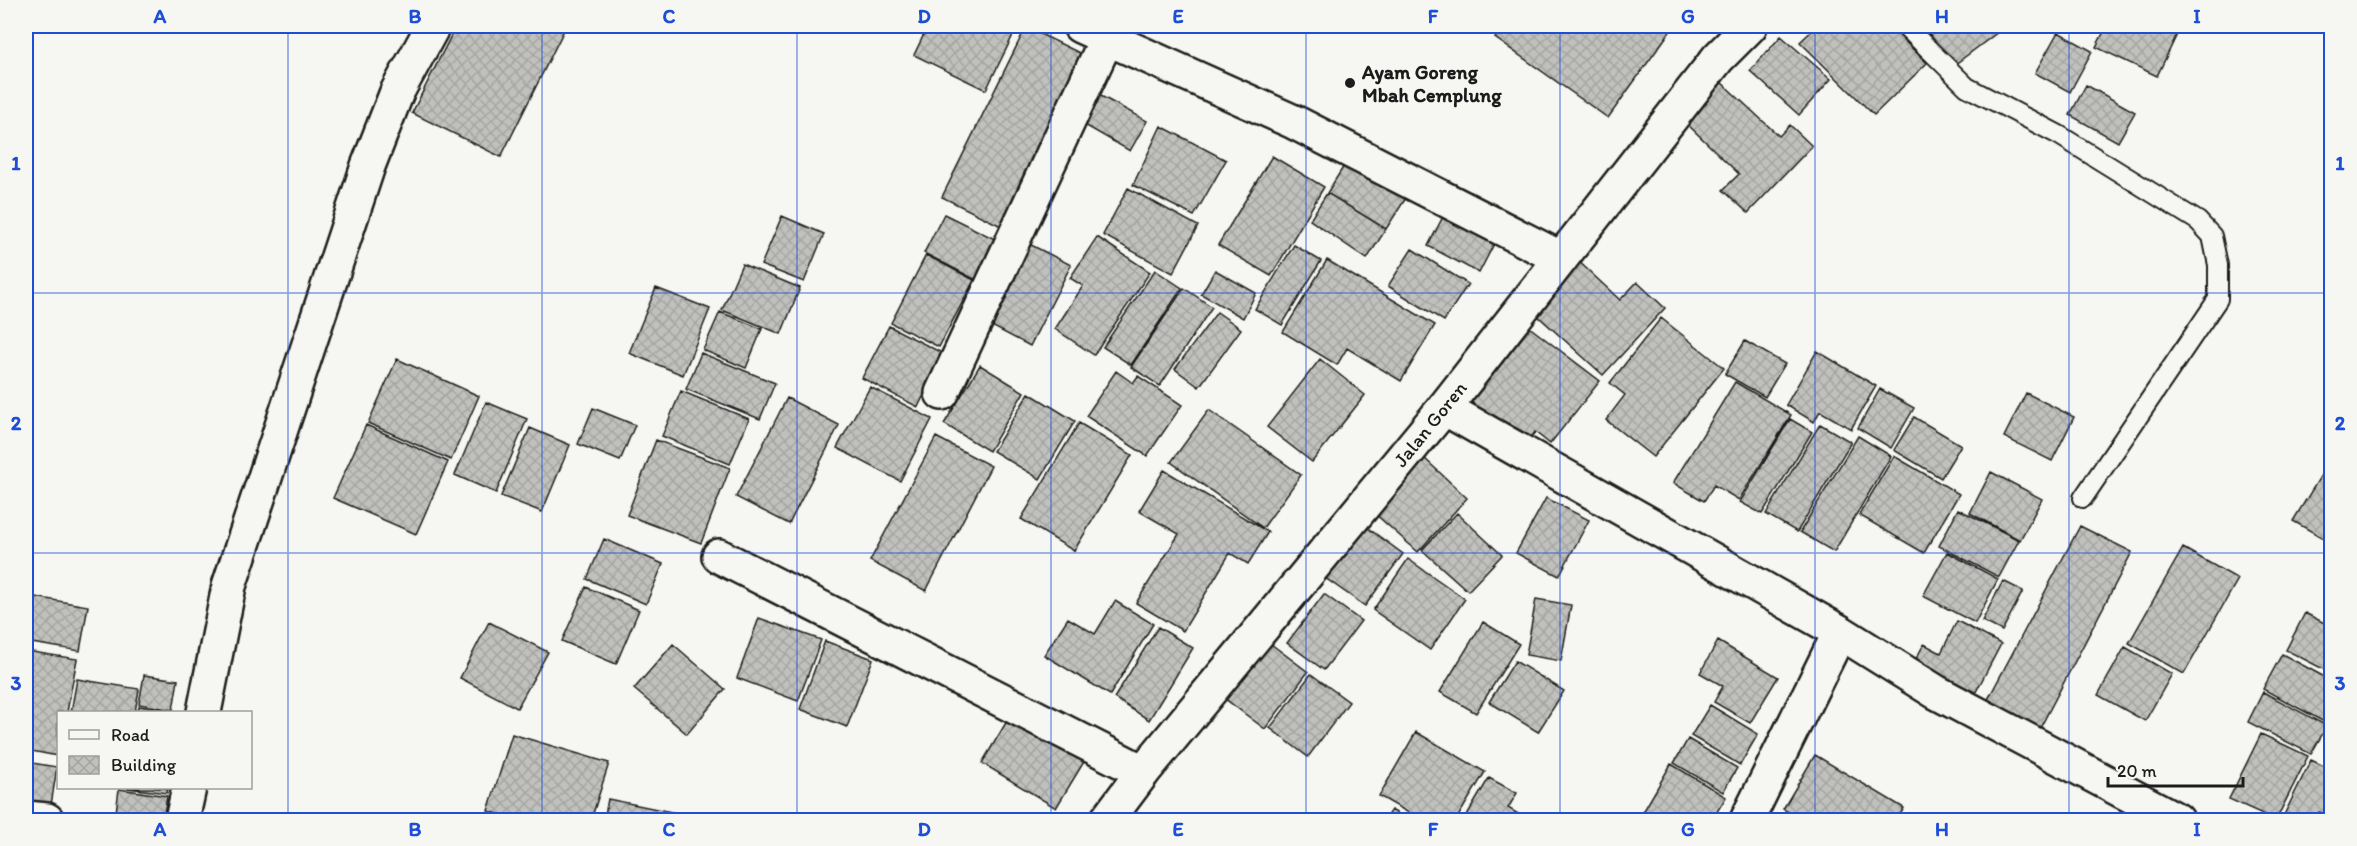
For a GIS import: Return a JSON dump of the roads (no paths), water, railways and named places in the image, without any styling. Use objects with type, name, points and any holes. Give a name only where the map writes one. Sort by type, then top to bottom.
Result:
[{"type":"street","points":[[204,711],[229,586],[368,166],[397,92],[433,26]]},
{"type":"street","name":"Jalan Goren","points":[[1107,820],[1143,772],[1444,408],[1718,58],[1750,26]]},
{"type":"street","points":[[942,393],[1094,32],[1294,122],[1560,258]]},
{"type":"street","points":[[1444,408],[1840,633],[1936,692],[2177,820]]},
{"type":"street","points":[[719,556],[1143,772]]},
{"type":"street","points":[[1747,820],[1840,633]]},
{"type":"street","points":[[182,820],[189,789]]},
{"type":"street","points":[[26,818],[47,820]]},
{"type":"lane","points":[[1905,26],[1967,87],[2079,147],[2198,221],[2212,236],[2218,265],[2218,299],[2083,498]]},
{"type":"place","name":"Ayam Goreng Mbah Cemplung","points":[[1350,83]]}]
